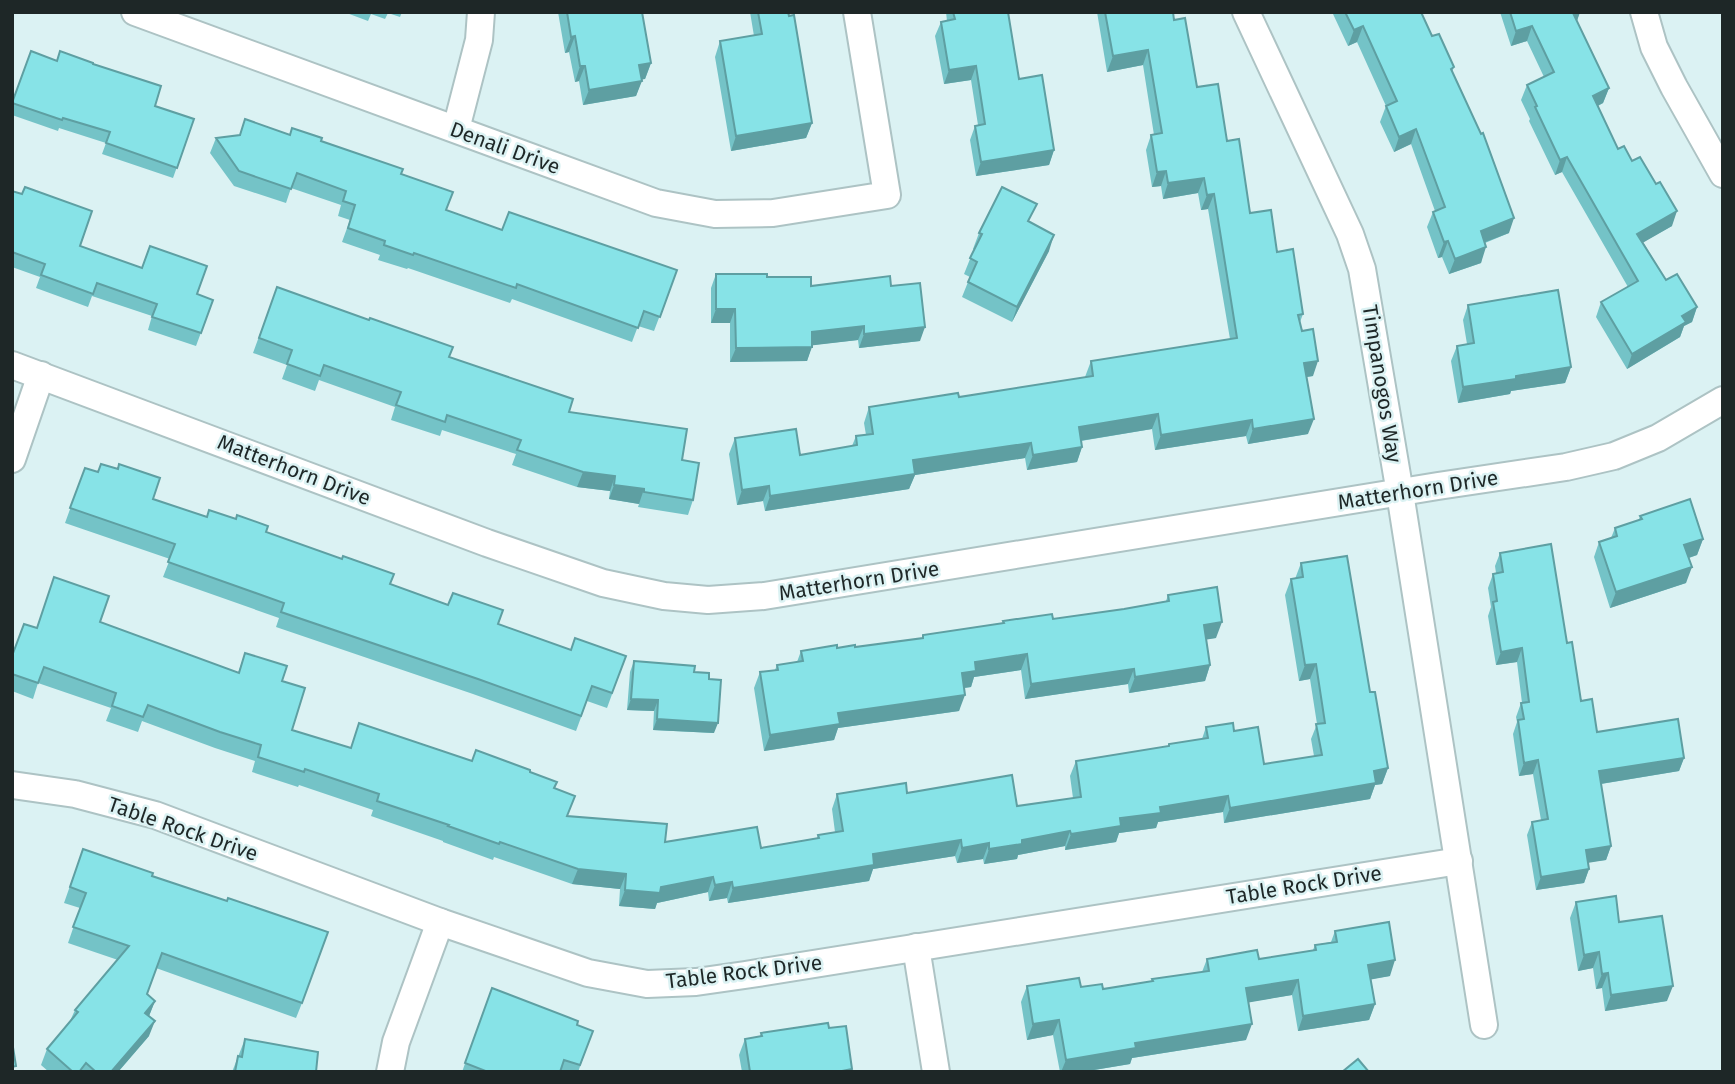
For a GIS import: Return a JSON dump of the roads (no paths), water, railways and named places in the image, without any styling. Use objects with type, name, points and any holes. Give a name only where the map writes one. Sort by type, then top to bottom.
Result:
[{"type":"street","name":"Denali Drive","points":[[135,12],[656,203],[715,214],[773,213],[887,195],[857,12]]},
{"type":"street","points":[[456,129],[479,40],[481,12]]},
{"type":"street","name":"Timpanogos Way","points":[[1246,12],[1350,234],[1362,269],[1484,1026]]},
{"type":"street","points":[[1644,12],[1654,47],[1723,174]]},
{"type":"street","name":"Matterhorn Drive","points":[[12,365],[487,543],[603,583],[663,597],[708,600],[764,596],[1566,467],[1614,456],[1658,438],[1723,400]]},
{"type":"street","points":[[12,459],[41,375]]},
{"type":"street","name":"Table Rock Drive","points":[[12,785],[75,794],[155,816],[440,922],[588,973],[647,984],[696,982],[1459,861]]},
{"type":"street","points":[[390,1072],[396,1042],[440,922]]},
{"type":"street","points":[[916,947],[936,1072]]}]
